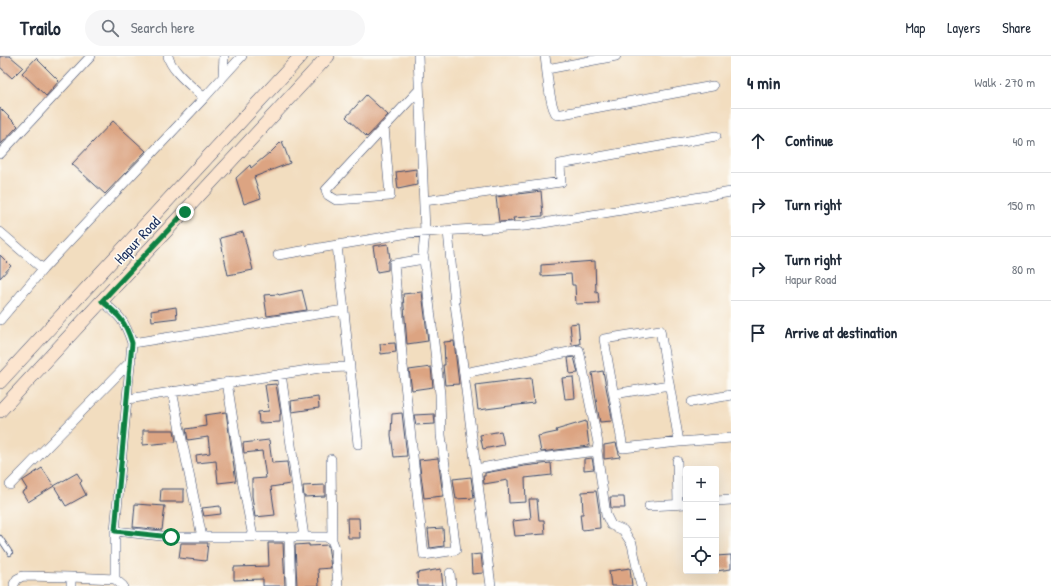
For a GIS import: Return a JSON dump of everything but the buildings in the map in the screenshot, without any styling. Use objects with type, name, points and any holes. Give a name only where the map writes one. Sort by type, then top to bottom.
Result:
[{"type":"main road","name":"Hapur Road","points":[[0,382],[301,56]]},
{"type":"main road","name":"Hapur Road","points":[[0,410],[328,56]]},
{"type":"street","points":[[0,154],[91,56]]},
{"type":"street","points":[[168,56],[169,61],[179,74],[204,98]]},
{"type":"street","points":[[223,75],[224,56]]},
{"type":"street","points":[[0,320],[43,269],[242,56]]},
{"type":"street","points":[[418,56],[425,232],[423,254],[424,260],[440,394],[441,435],[456,550],[424,555],[403,366],[394,264],[424,260]]},
{"type":"street","points":[[545,56],[551,104],[557,115],[713,86]]},
{"type":"street","points":[[547,69],[616,56]]},
{"type":"street","points":[[384,127],[390,196],[336,200],[328,195],[326,190],[384,127],[420,90]]},
{"type":"street","points":[[424,201],[561,182],[560,164],[716,136]]},
{"type":"street","points":[[278,255],[408,233],[525,226],[731,195]]},
{"type":"street","points":[[448,231],[491,586]]},
{"type":"street","points":[[0,232],[43,269]]},
{"type":"street","points":[[337,245],[358,444]]},
{"type":"street","points":[[102,301],[124,322],[132,343],[115,531],[115,579]]},
{"type":"street","points":[[132,343],[344,310]]},
{"type":"street","points":[[679,442],[660,330],[604,339],[624,448],[731,438]]},
{"type":"street","points":[[464,373],[579,350],[598,443],[597,451],[606,515],[610,525],[623,530],[632,544],[641,586]]},
{"type":"street","points":[[10,485],[131,360]]},
{"type":"street","points":[[128,399],[320,368],[350,367]]},
{"type":"street","points":[[281,374],[304,537]]},
{"type":"street","points":[[227,382],[243,485],[253,537]]},
{"type":"street","points":[[614,394],[669,384]]},
{"type":"street","points":[[172,391],[202,537]]},
{"type":"street","points":[[692,402],[731,395]]},
{"type":"street","points":[[476,469],[523,460],[597,451]]},
{"type":"street","points":[[330,459],[332,540],[335,548],[338,586]]},
{"type":"street","points":[[649,506],[682,504],[677,461]]},
{"type":"street","points":[[719,501],[731,500]]},
{"type":"street","points":[[115,531],[171,537],[326,537],[332,540]]},
{"type":"street","points":[[289,537],[291,586]]},
{"type":"street","points":[[450,573],[451,586]]},
{"type":"street","points":[[14,586],[17,579],[23,576],[71,582],[115,579],[123,586]]},
{"type":"lane","points":[[0,538],[10,554]]},
{"type":"route","points":[[171,537],[115,531],[132,343],[124,322],[102,301],[185,212]]}]
